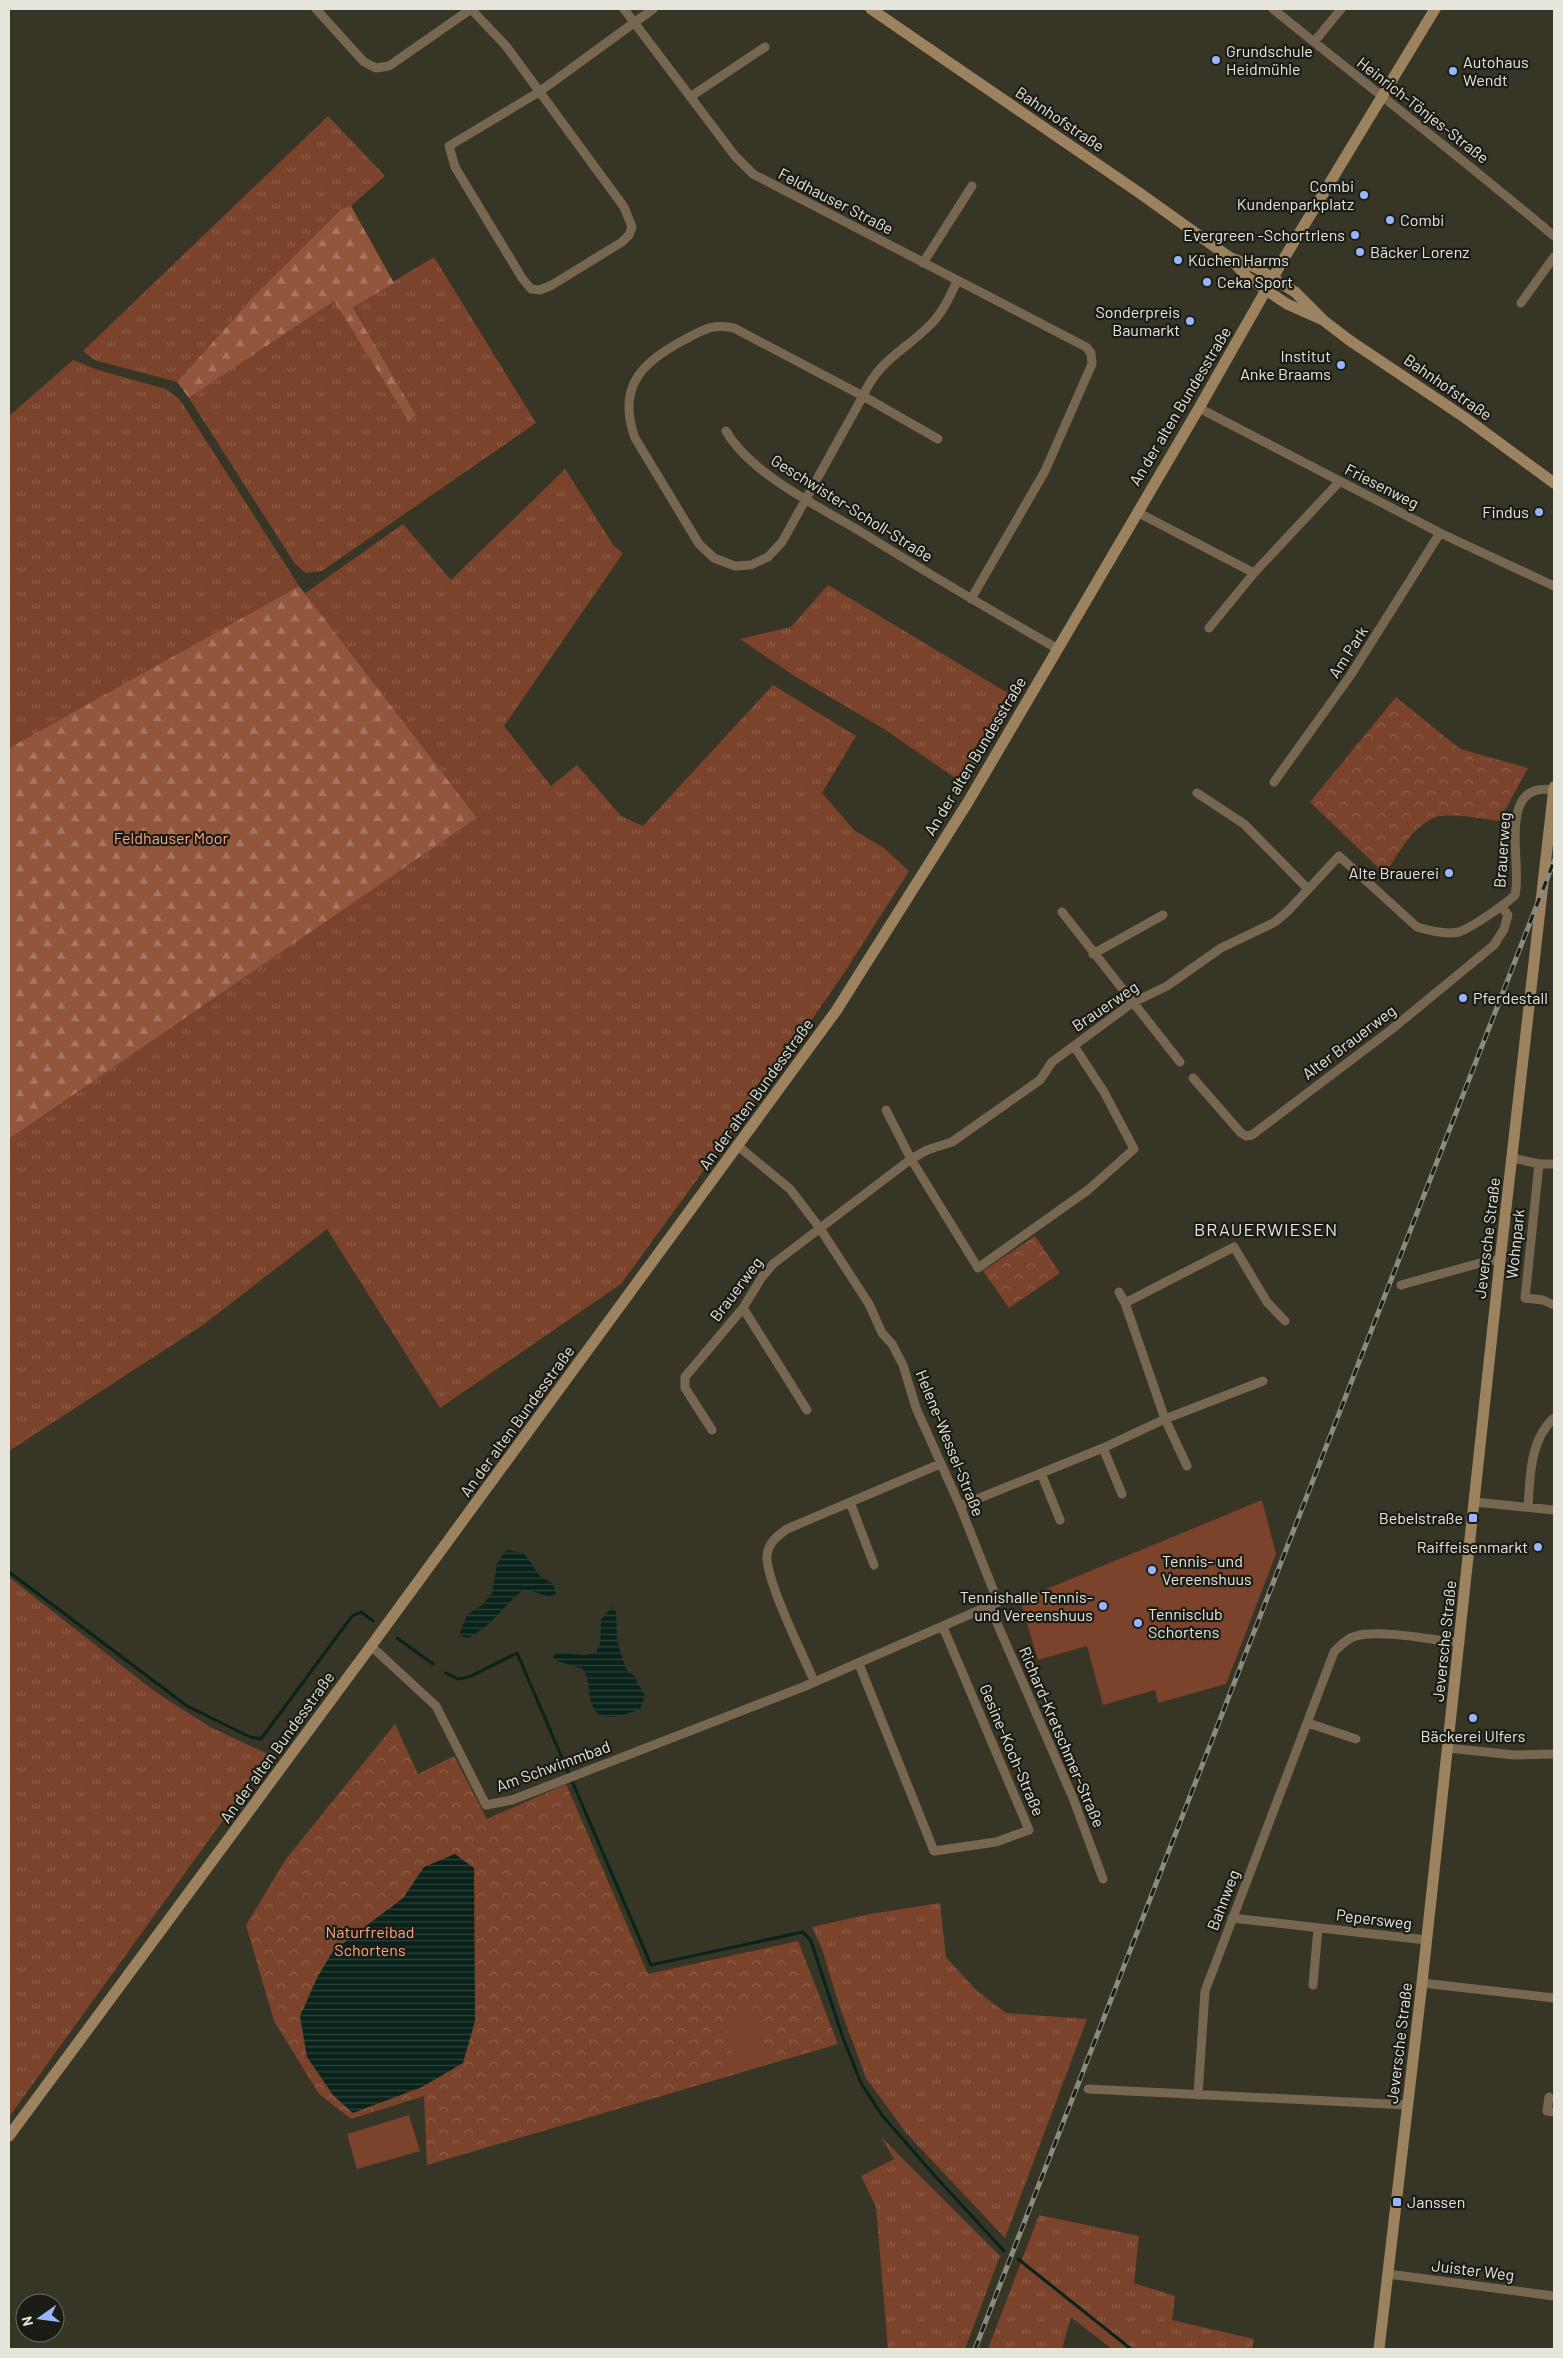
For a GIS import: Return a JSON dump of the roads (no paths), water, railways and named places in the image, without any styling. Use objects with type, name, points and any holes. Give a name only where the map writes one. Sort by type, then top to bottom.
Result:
[{"type":"street","points":[[316,9],[364,62],[376,68],[389,66],[471,9],[506,46],[539,92],[624,208],[632,227],[630,235],[622,242],[552,285],[540,290],[532,290],[522,278],[454,167],[449,146],[539,92],[652,9]]},
{"type":"street","name":"Feldhauser Straße","points":[[624,9],[735,156],[753,174],[1086,348],[1091,353],[1092,364],[1045,470],[971,599]]},
{"type":"street","name":"Bahnhofstraße","points":[[871,9],[1230,257],[1254,267],[1295,292],[1323,320],[1349,340],[1464,417],[1554,483]]},
{"type":"street","name":"Heinrich-Tönjes-Straße","points":[[1273,9],[1382,98],[1458,155],[1554,236]]},
{"type":"street","points":[[1314,42],[1341,9]]},
{"type":"street","name":"An der alten Bundesstraße","points":[[9,2136],[371,1646],[842,1002],[968,802],[1273,278],[1435,9]]},
{"type":"street","points":[[690,97],[764,47]]},
{"type":"street","points":[[923,263],[972,186]]},
{"type":"street","name":"Bahnhofstraße","points":[[1230,257],[1247,277],[1266,290],[1287,304],[1323,320]]},
{"type":"street","points":[[1521,303],[1554,257]]},
{"type":"street","points":[[938,439],[864,396],[734,328],[719,325],[705,329],[666,350],[642,370],[634,382],[628,403],[628,419],[635,438],[699,544],[714,558],[735,566],[751,565],[768,557],[782,542],[864,396],[876,372],[886,361],[931,324],[944,309],[957,281]]},
{"type":"street","name":"Friesenweg","points":[[1199,408],[1440,533],[1554,586]]},
{"type":"street","name":"Geschwister-Scholl-Straße","points":[[726,431],[734,446],[747,459],[807,499],[971,599],[1058,649]]},
{"type":"street","points":[[1209,628],[1254,573],[1340,482]]},
{"type":"street","points":[[1137,512],[1254,573]]},
{"type":"street","name":"Am Park","points":[[1274,782],[1350,676],[1440,533]]},
{"type":"street","name":"Brauerweg","points":[[712,1430],[685,1388],[685,1377],[743,1308],[762,1277],[773,1264],[820,1227],[911,1159],[927,1150],[952,1142],[1040,1080],[1052,1062],[1132,1003],[1167,986],[1221,948],[1275,922],[1288,911],[1339,856],[1416,927],[1430,931],[1460,931],[1502,906],[1515,894],[1516,889],[1514,844],[1517,811],[1534,792],[1542,788],[1554,789]]},
{"type":"street","name":"Jeversche Straße","points":[[1379,2349],[1422,1983],[1500,1261],[1554,789]]},
{"type":"street","points":[[1196,793],[1244,824],[1308,889]]},
{"type":"street","name":"Alter Brauerweg","points":[[1193,1078],[1241,1133],[1246,1136],[1252,1135],[1392,1029],[1494,945],[1504,929],[1508,915],[1502,906]]},
{"type":"street","points":[[1062,912],[1093,954],[1180,1062]]},
{"type":"street","points":[[1093,954],[1163,915]]},
{"type":"street","points":[[886,1110],[911,1159],[978,1268],[1088,1190],[1134,1149],[1104,1092],[1074,1046]]},
{"type":"street","name":"Helene-Wessel-Straße","points":[[738,1146],[790,1189],[820,1227],[869,1304],[882,1333],[892,1344],[903,1365],[916,1408],[960,1506],[998,1602],[990,1607]]},
{"type":"street","points":[[1513,1158],[1539,1164],[1554,1164]]},
{"type":"street","name":"Wohnpark","points":[[1539,1164],[1525,1298],[1543,1300],[1554,1304]]},
{"type":"street","points":[[1125,1304],[1234,1247],[1267,1302],[1285,1321]]},
{"type":"street","points":[[1400,1285],[1491,1260],[1500,1261]]},
{"type":"street","points":[[1119,1292],[1125,1304],[1165,1419],[1187,1466]]},
{"type":"street","points":[[743,1308],[807,1410]]},
{"type":"street","points":[[960,1506],[1103,1448],[1165,1419],[1263,1381]]},
{"type":"street","points":[[1528,1507],[1531,1465],[1547,1425],[1554,1418]]},
{"type":"street","points":[[1103,1448],[1122,1494]]},
{"type":"street","points":[[940,1464],[787,1529],[775,1537],[767,1555],[768,1569],[776,1594],[814,1681],[859,1664],[990,1607]]},
{"type":"street","points":[[1041,1473],[1060,1520]]},
{"type":"street","points":[[850,1502],[874,1565]]},
{"type":"street","points":[[1475,1502],[1554,1510]]},
{"type":"street","name":"Richard-Kretschmer-Straße","points":[[990,1607],[1073,1798],[1103,1879]]},
{"type":"street","name":"Gesine-Koch-Straße","points":[[859,1664],[934,1851],[996,1842],[1029,1830],[943,1628]]},
{"type":"street","name":"Bahnweg","points":[[1198,2095],[1204,1991],[1334,1652],[1344,1642],[1355,1636],[1375,1634],[1460,1643]]},
{"type":"street","name":"Am Schwimmbad","points":[[371,1646],[436,1706],[486,1805],[512,1800],[563,1781],[814,1681]]},
{"type":"street","points":[[1308,1723],[1356,1739]]},
{"type":"street","points":[[1448,1748],[1514,1755],[1554,1754]]},
{"type":"street","name":"Pepersweg","points":[[1232,1918],[1426,1940]]},
{"type":"street","name":"Pepersweg","points":[[1313,1985],[1318,1928]]},
{"type":"street","points":[[1422,1983],[1554,1998]]},
{"type":"street","points":[[1088,2089],[1408,2105]]},
{"type":"street","points":[[1548,2097],[1547,2111],[1554,2112]]},
{"type":"street","name":"Juister Weg","points":[[1388,2274],[1554,2296]]},
{"type":"waterway","points":[[9,1572],[187,1706],[250,1737],[261,1739],[352,1616],[361,1612],[373,1621]]},
{"type":"waterway","points":[[397,1638],[433,1664]]},
{"type":"waterway","points":[[446,1673],[458,1679],[469,1677],[517,1653],[651,1965],[803,1932],[811,1941],[843,2038],[861,2083],[881,2114],[1004,2251]]},
{"type":"waterway","points":[[1018,2259],[1131,2349]]},
{"type":"railway","points":[[975,2349],[1554,861]]},
{"type":"place","name":"Grundschule Heidmühle","points":[[1216,60]]},
{"type":"place","name":"Autohaus Wendt","points":[[1453,71]]},
{"type":"place","name":"Combi Kundenparkplatz","points":[[1364,195]]},
{"type":"place","name":"Combi","points":[[1390,220]]},
{"type":"place","name":"Evergreen -Schortrlens","points":[[1355,235]]},
{"type":"place","name":"Bäcker Lorenz","points":[[1360,252]]},
{"type":"place","name":"Küchen Harms","points":[[1178,260]]},
{"type":"place","name":"Ceka Sport","points":[[1207,282]]},
{"type":"place","name":"Sonderpreis Baumarkt","points":[[1190,321]]},
{"type":"place","name":"Institut Anke Braams","points":[[1341,365]]},
{"type":"place","name":"Findus","points":[[1539,512]]},
{"type":"place","name":"Alte Brauerei","points":[[1449,873]]},
{"type":"place","name":"Pferdestall","points":[[1463,998]]},
{"type":"place","name":"Bebelstraße","points":[[1473,1518]]},
{"type":"place","name":"Raiffeisenmarkt","points":[[1538,1547]]},
{"type":"place","name":"Tennis- und Vereenshuus","points":[[1152,1570]]},
{"type":"place","name":"Tennishalle Tennis- und Vereenshuus","points":[[1103,1606]]},
{"type":"place","name":"Tennisclub Schortens","points":[[1138,1623]]},
{"type":"place","name":"Bäckerei Ulfers","points":[[1473,1718]]},
{"type":"place","name":"Janssen","points":[[1397,2202]]},
{"type":"district","name":"BRAUERWIESEN","points":[[1266,1230]]},
{"type":"park label","name":"Feldhauser Moor","points":[[171,838]]},
{"type":"park label","name":"Naturfreibad Schortens","points":[[370,1941]]}]
